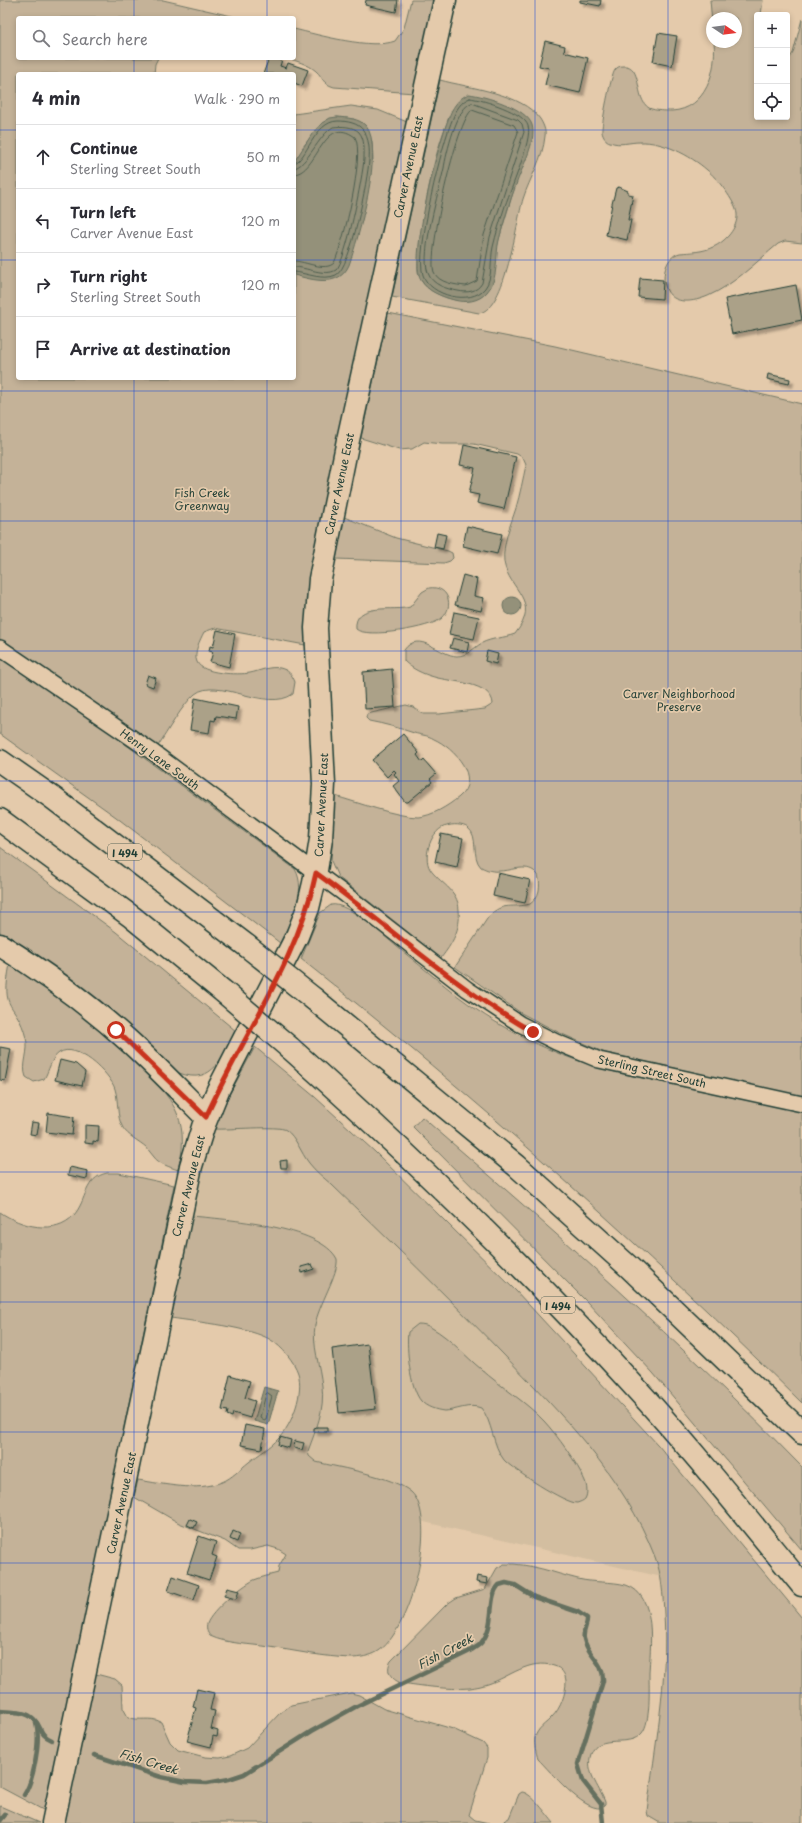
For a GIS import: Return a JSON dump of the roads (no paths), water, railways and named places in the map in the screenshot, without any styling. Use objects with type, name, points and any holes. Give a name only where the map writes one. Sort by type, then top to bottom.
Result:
[{"type":"main road","name":"Carver Avenue East","points":[[53,1823],[191,1166],[206,1117],[228,1070],[294,944],[308,908],[316,873],[321,839],[324,784],[316,635],[320,579],[348,440],[445,0]]},
{"type":"main road","name":"I 494","points":[[0,760],[91,827],[247,946],[314,999],[517,1166],[630,1267],[802,1433]]},
{"type":"main road","name":"I 494","points":[[0,820],[132,917],[224,992],[290,1048],[463,1207],[536,1281],[676,1433],[802,1585]]},
{"type":"main road","points":[[0,945],[62,987],[107,1022],[150,1061],[206,1117]]},
{"type":"street","name":"Henry Lane South","points":[[0,648],[154,753],[316,873]]},
{"type":"street","name":"Sterling Street South","points":[[316,873],[490,1006],[543,1036],[607,1062],[802,1104]]},
{"type":"water","points":[[469,94],[495,100],[514,108],[529,119],[533,132],[528,155],[518,178],[499,240],[495,274],[491,287],[484,295],[476,300],[463,301],[454,300],[431,291],[421,280],[418,268],[422,223],[433,169],[440,144],[452,110],[461,99]]},
{"type":"water","points":[[330,118],[349,118],[363,123],[371,137],[373,153],[368,194],[349,265],[345,272],[339,277],[332,280],[317,280],[296,276],[296,159],[312,134],[322,123]]},
{"type":"water","points":[[512,597],[518,600],[521,606],[518,612],[512,615],[506,612],[503,606],[506,600]]},
{"type":"water","points":[[264,1387],[278,1391],[268,1425],[254,1421]]},
{"type":"waterway","name":"Fish Creek","points":[[94,1755],[161,1777],[185,1782],[207,1783],[229,1779],[244,1774],[312,1731],[357,1706],[478,1646],[486,1636],[495,1590],[499,1585],[506,1583],[515,1585],[534,1597],[578,1612],[587,1618],[584,1639],[586,1645],[601,1669],[603,1681],[578,1764],[583,1781],[601,1804],[603,1823]]},
{"type":"waterway","name":"Fish Creek","points":[[0,1711],[18,1712],[31,1716],[37,1722],[43,1733],[52,1740]]},
{"type":"waterway","points":[[24,1795],[31,1780],[36,1759],[38,1738],[36,1722]]},
{"type":"waterway","points":[[0,1821],[5,1815]]},
{"type":"park label","name":"Fish Creek Greenway","points":[[202,498]]},
{"type":"park label","name":"Carver Neighborhood Preserve","points":[[679,699]]}]
